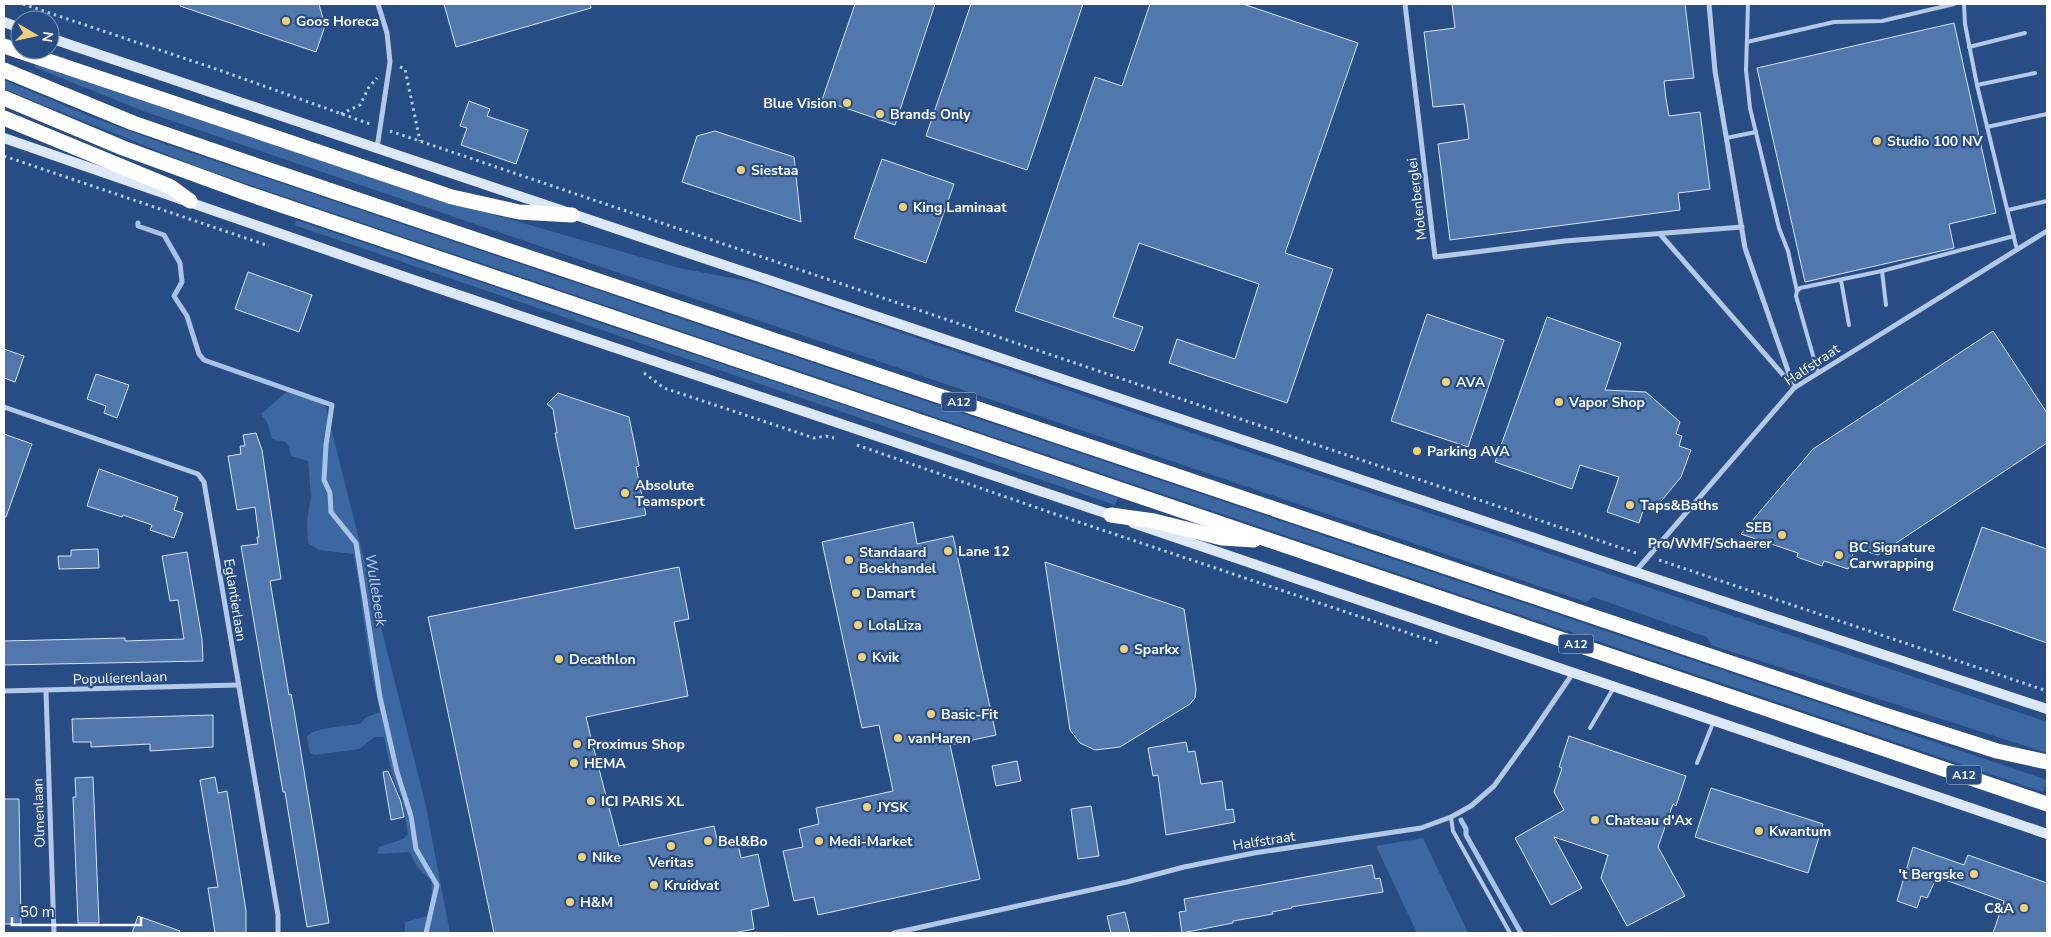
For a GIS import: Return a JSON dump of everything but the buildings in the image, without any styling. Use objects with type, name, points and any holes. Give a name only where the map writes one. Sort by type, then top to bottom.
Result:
[{"type":"highway","points":[[4,46],[452,197],[519,212],[572,215]]},
{"type":"highway","name":"A12","points":[[4,70],[133,122],[255,165],[1917,726],[1996,751],[2047,762]]},
{"type":"highway","name":"A12","points":[[4,98],[123,148],[246,193],[2047,804]]},
{"type":"highway","points":[[4,118],[171,188],[190,201]]},
{"type":"highway","points":[[1111,515],[1154,522],[1222,538],[1272,541]]},
{"type":"main road","points":[[60,41],[572,215],[732,267],[2047,709]]},
{"type":"main road","points":[[4,138],[426,284],[2047,834]]},
{"type":"street","points":[[377,148],[390,62],[387,33],[378,4]]},
{"type":"street","name":"Molenberglei","points":[[1405,4],[1435,257],[1565,241],[1742,227]]},
{"type":"street","points":[[1710,4],[1715,71],[1745,248],[1794,388]]},
{"type":"street","name":"Halfstraat","points":[[1635,572],[1794,388],[2047,231]]},
{"type":"street","points":[[1660,234],[1794,388]]},
{"type":"street","name":"Eglantierlaan","points":[[4,407],[198,474],[204,482],[237,686],[278,915],[278,933]]},
{"type":"street","name":"Halfstraat","points":[[894,933],[1127,882],[1184,866],[1254,853],[1421,828],[1451,817],[1471,806],[1494,786],[1528,740],[1573,672]]},
{"type":"street","name":"Populierenlaan","points":[[4,691],[237,686]]},
{"type":"street","name":"Olmenlaan","points":[[46,691],[54,933]]},
{"type":"lane","points":[[1748,4],[1746,70],[1750,108],[1779,228],[1788,251],[1818,372]]},
{"type":"lane","points":[[1747,42],[1834,22],[1882,21],[1954,4]]},
{"type":"lane","points":[[1964,4],[1969,47],[1977,85],[2017,250]]},
{"type":"lane","points":[[1969,47],[2025,33]]},
{"type":"lane","points":[[1977,85],[2035,73]]},
{"type":"lane","points":[[1987,127],[2047,114]]},
{"type":"lane","points":[[1726,138],[1756,132]]},
{"type":"lane","points":[[2008,210],[2047,201]]},
{"type":"lane","points":[[1797,291],[1800,288],[1882,271],[2014,236]]},
{"type":"lane","points":[[1882,271],[1886,305]]},
{"type":"lane","points":[[1841,280],[1849,325]]},
{"type":"lane","points":[[1590,728],[1614,687]]},
{"type":"lane","points":[[1697,763],[1714,720]]},
{"type":"lane","points":[[1451,817],[1453,831],[1510,933]]},
{"type":"path","points":[[23,4],[420,142],[2047,691]]},
{"type":"path","points":[[341,114],[360,105],[369,86],[390,62],[405,69],[420,142]]},
{"type":"path","points":[[4,156],[277,249]]},
{"type":"path","points":[[635,370],[644,373],[664,388],[814,438],[826,436],[842,440]]},
{"type":"path","points":[[852,444],[1442,644]]},
{"type":"shaded area","points":[[37,64],[426,195],[679,268],[753,282],[1204,437],[2047,722],[2047,753],[1711,645],[1707,637],[1593,597],[1586,602],[143,111],[34,67]]},
{"type":"shaded area","points":[[4,80],[94,118],[168,145],[2047,780],[2047,782],[2043,792],[203,169],[4,89]]},
{"type":"shaded area","points":[[296,220],[1118,498],[1115,505],[294,225]]},
{"type":"shaded area","points":[[291,388],[324,400],[425,802],[450,933],[405,933],[405,922],[428,916],[432,892],[431,880],[418,868],[409,852],[377,854],[379,847],[403,839],[408,834],[402,798],[393,778],[384,737],[375,737],[359,749],[315,755],[310,753],[307,736],[312,733],[340,726],[360,724],[365,718],[380,712],[353,554],[319,550],[308,543],[307,521],[311,497],[308,461],[291,456],[285,442],[272,439],[267,422],[261,414]]},
{"type":"shaded area","points":[[1423,838],[1468,933],[1417,933],[1376,846]]},
{"type":"waterway","name":"Wullebeek","points":[[138,223],[138,226],[164,235],[180,263],[182,282],[174,296],[187,316],[199,354],[204,360],[332,405],[326,445],[324,480],[330,493],[331,512],[356,543],[380,697],[397,772],[411,816],[416,849],[437,885],[426,933]]},
{"type":"waterway","points":[[1461,820],[1466,829],[1466,835],[1521,933]]},
{"type":"place","name":"Goos Horeca","points":[[286,21]]},
{"type":"place","name":"Blue Vision","points":[[847,103]]},
{"type":"place","name":"Brands Only","points":[[880,114]]},
{"type":"place","name":"Studio 100 NV","points":[[1877,141]]},
{"type":"place","name":"Siestaa","points":[[741,170]]},
{"type":"place","name":"King Laminaat","points":[[903,207]]},
{"type":"place","name":"AVA","points":[[1446,382]]},
{"type":"place","name":"Vapor Shop","points":[[1559,402]]},
{"type":"place","name":"Parking AVA","points":[[1417,451]]},
{"type":"place","name":"Absolute Teamsport","points":[[625,493]]},
{"type":"place","name":"Taps&Baths","points":[[1630,505]]},
{"type":"place","name":"SEB Pro/WMF/Schaerer","points":[[1782,535]]},
{"type":"place","name":"Lane 12","points":[[948,551]]},
{"type":"place","name":"BC Signature Carwrapping","points":[[1839,555]]},
{"type":"place","name":"Standaard Boekhandel","points":[[849,560]]},
{"type":"place","name":"Damart","points":[[856,593]]},
{"type":"place","name":"LolaLiza","points":[[858,625]]},
{"type":"place","name":"Sparkx","points":[[1124,649]]},
{"type":"place","name":"Kvik","points":[[862,657]]},
{"type":"place","name":"Decathlon","points":[[559,659]]},
{"type":"place","name":"Basic-Fit","points":[[931,714]]},
{"type":"place","name":"vanHaren","points":[[898,738]]},
{"type":"place","name":"Proximus Shop","points":[[577,744]]},
{"type":"place","name":"HEMA","points":[[574,763]]},
{"type":"place","name":"ICI PARIS XL","points":[[591,801]]},
{"type":"place","name":"JYSK","points":[[867,807]]},
{"type":"place","name":"Chateau d'Ax","points":[[1595,820]]},
{"type":"place","name":"Kwantum","points":[[1759,831]]},
{"type":"place","name":"Bel&Bo","points":[[708,841]]},
{"type":"place","name":"Medi-Market","points":[[819,841]]},
{"type":"place","name":"Veritas","points":[[671,846]]},
{"type":"place","name":"Nike","points":[[582,857]]},
{"type":"place","name":"'t Bergske","points":[[1974,874]]},
{"type":"place","name":"Kruidvat","points":[[654,885]]},
{"type":"place","name":"H&M","points":[[570,902]]},
{"type":"place","name":"C&A","points":[[2024,908]]}]
